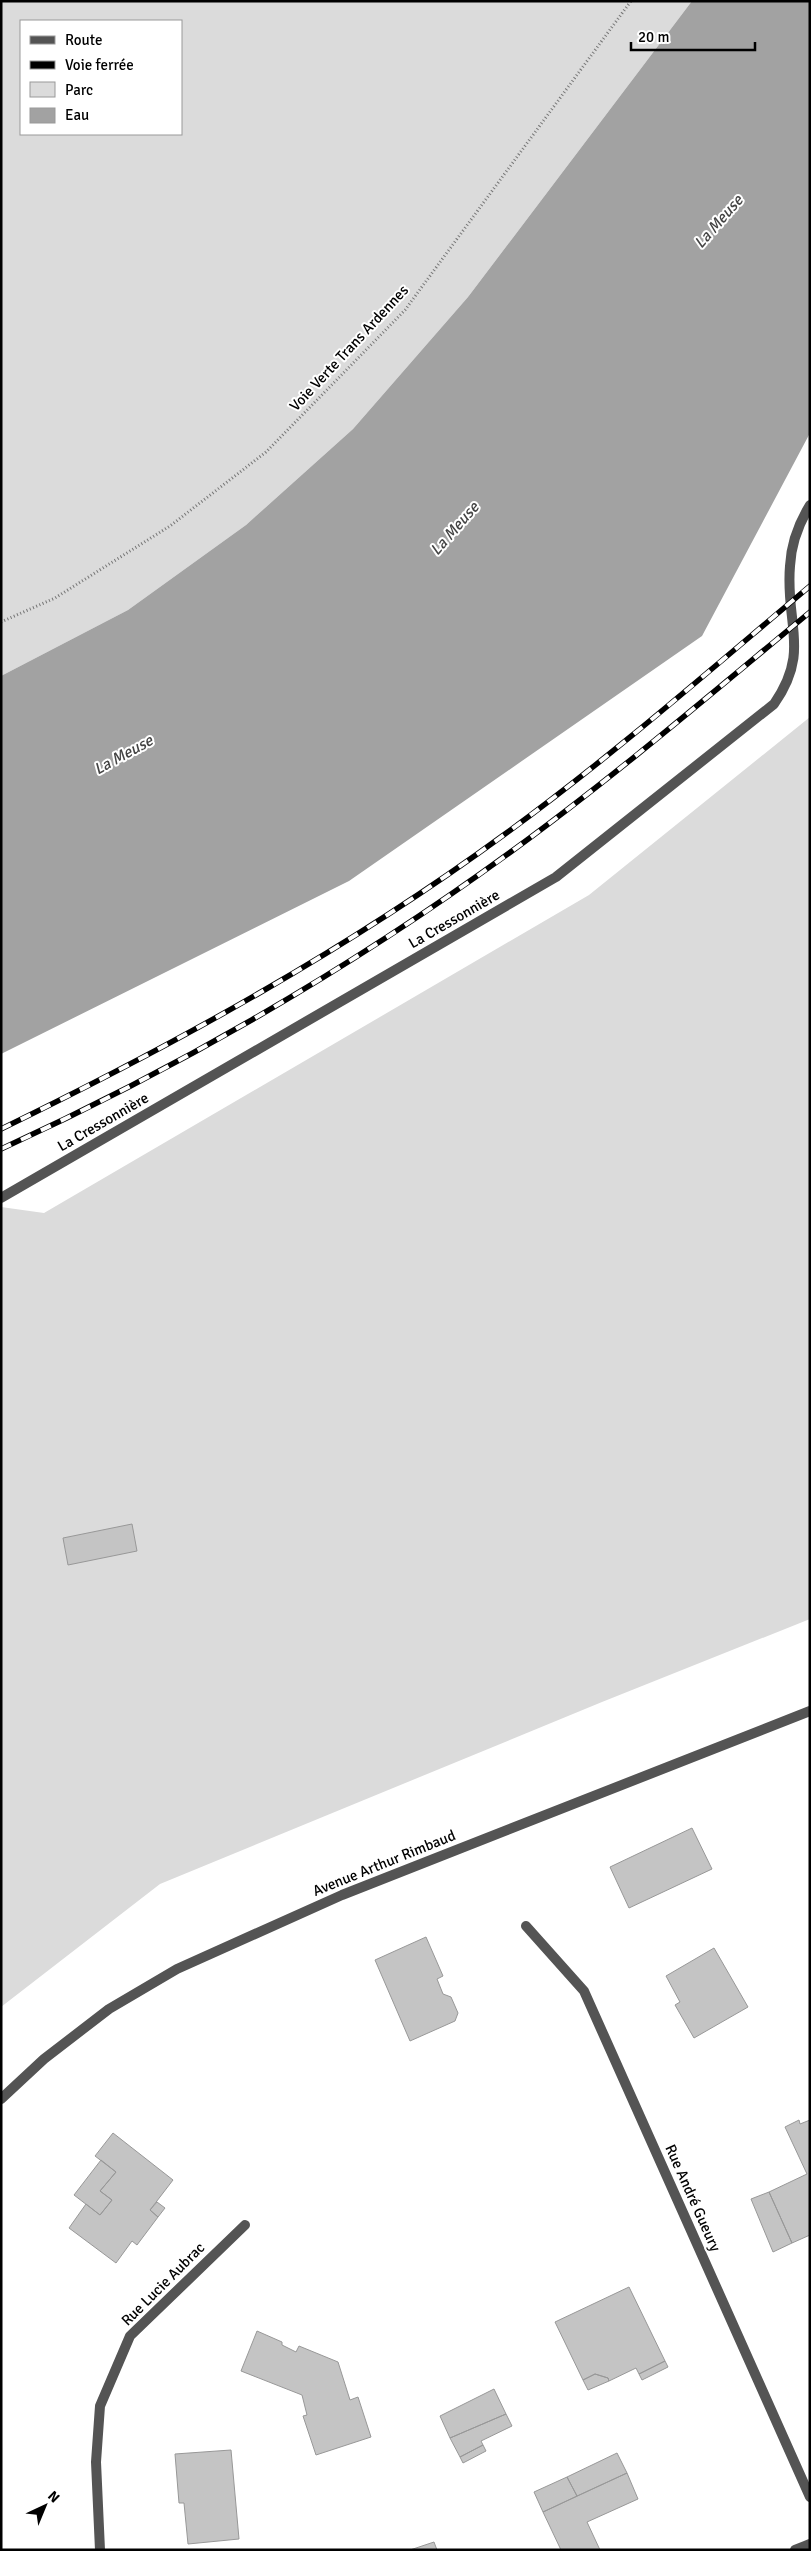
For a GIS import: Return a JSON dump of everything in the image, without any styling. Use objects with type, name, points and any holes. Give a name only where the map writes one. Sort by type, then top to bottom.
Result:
[{"type":"street","name":"La Cressonnière","points":[[1,1198],[556,877],[774,704],[788,688],[795,672],[799,652],[790,567],[795,540],[810,505]]},
{"type":"street","name":"Avenue Arthur Rimbaud","points":[[1,2099],[44,2060],[109,2009],[177,1970],[342,1895],[810,1711]]},
{"type":"street","name":"Rue André Gueury","points":[[526,1926],[584,1991],[810,2497]]},
{"type":"street","name":"Rue Lucie Aubrac","points":[[100,2550],[96,2462],[100,2406],[130,2336],[245,2225]]},
{"type":"street","points":[[795,2550],[810,2544]]},
{"type":"path","name":"Voie Verte Trans Ardennes","points":[[1,622],[55,598],[170,526],[266,452],[405,310],[631,1]]},
{"type":"green space","points":[[1,1],[692,1],[468,297],[353,429],[246,525],[128,610],[1,676]]},
{"type":"green space","points":[[810,717],[810,1619],[602,1702],[160,1884],[1,2007],[1,1207],[44,1213],[589,895]]},
{"type":"water","name":"La Meuse","points":[[692,1],[810,1],[810,433],[702,636],[349,881],[1,1054],[1,676],[128,610],[246,525],[353,429],[468,297]]},
{"type":"building","points":[[132,1524],[137,1551],[68,1565],[63,1538]]},
{"type":"building","points":[[692,1828],[712,1869],[629,1908],[610,1867]]},
{"type":"building","points":[[426,1937],[443,1976],[437,1979],[443,1994],[451,1997],[458,2013],[455,2021],[410,2041],[375,1960]]},
{"type":"building","points":[[714,1948],[748,2007],[694,2038],[675,2005],[680,2002],[666,1976]]},
{"type":"building","points":[[799,2120],[800,2124],[810,2120],[810,2235],[792,2243],[769,2192],[807,2174],[785,2127]]},
{"type":"building","points":[[113,2133],[173,2180],[150,2210],[158,2217],[137,2245],[132,2241],[116,2263],[69,2228],[86,2204],[100,2215],[112,2200],[100,2191],[116,2172],[95,2156]]},
{"type":"building","points":[[101,2160],[116,2172],[100,2191],[112,2200],[100,2215],[74,2195]]},
{"type":"building","points":[[769,2192],[792,2243],[773,2252],[751,2199]]},
{"type":"building","points":[[157,2202],[165,2208],[158,2217],[150,2210]]},
{"type":"building","points":[[629,2287],[665,2361],[639,2374],[636,2368],[609,2381],[608,2378],[595,2374],[583,2380],[555,2322]]},
{"type":"building","points":[[257,2331],[282,2342],[282,2345],[296,2352],[299,2346],[338,2362],[350,2400],[358,2397],[371,2437],[316,2455],[303,2416],[307,2415],[302,2395],[241,2371]]},
{"type":"building","points":[[665,2361],[668,2367],[642,2380],[639,2374]]},
{"type":"building","points":[[595,2374],[608,2378],[609,2381],[588,2390],[583,2380]]},
{"type":"building","points":[[494,2389],[506,2414],[450,2438],[440,2416]]},
{"type":"building","points":[[506,2414],[512,2426],[481,2441],[483,2445],[460,2457],[450,2438]]},
{"type":"building","points":[[483,2445],[486,2451],[463,2463],[460,2457]]},
{"type":"building","points":[[231,2450],[239,2539],[188,2544],[184,2503],[179,2503],[175,2454]]},
{"type":"building","points":[[617,2453],[627,2473],[577,2496],[567,2477]]},
{"type":"building","points":[[627,2473],[638,2499],[587,2522],[600,2550],[561,2550],[543,2512]]},
{"type":"building","points":[[567,2477],[577,2496],[543,2512],[534,2492]]},
{"type":"building","points":[[434,2542],[437,2550],[410,2550]]},
{"type":"railway","points":[[1,1129],[196,1029],[260,993],[385,917],[505,834],[583,775],[660,713],[810,586]]},
{"type":"railway","points":[[1,1149],[134,1084],[264,1013],[328,975],[452,894],[550,823],[663,734],[810,612]]}]
